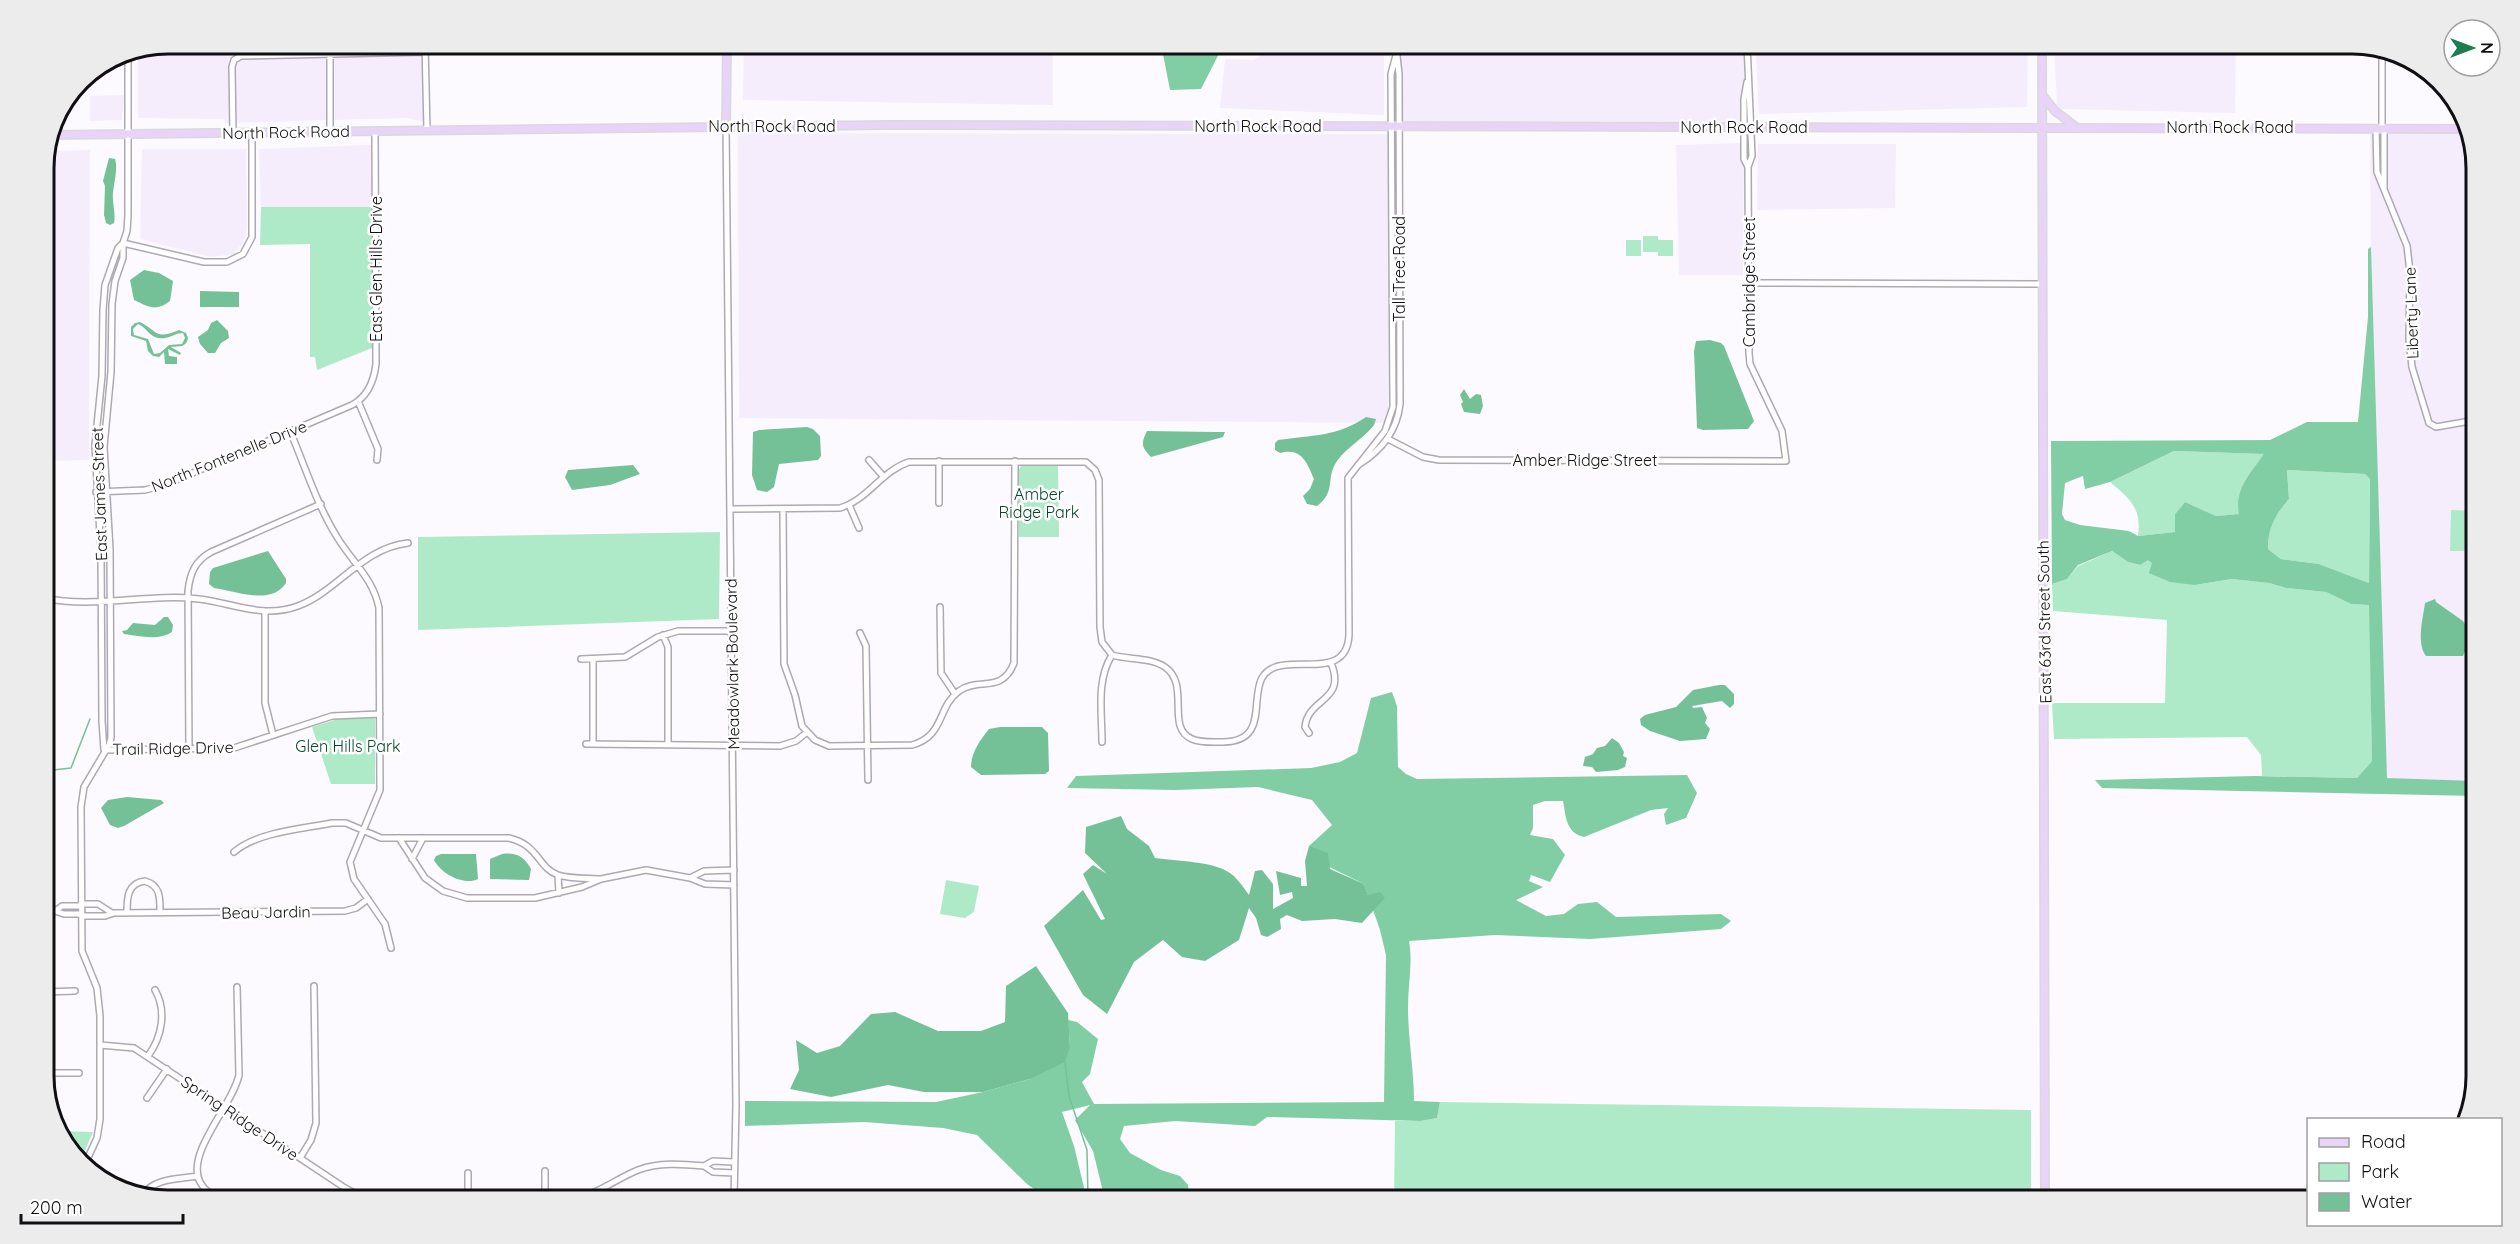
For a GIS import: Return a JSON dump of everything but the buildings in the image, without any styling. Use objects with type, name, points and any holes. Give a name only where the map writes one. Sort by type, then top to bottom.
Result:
[{"type":"main road","points":[[726,54],[726,127]]},
{"type":"main road","name":"East 63rd Street South","points":[[2042,54],[2045,1190]]},
{"type":"main road","points":[[2042,95],[2055,111],[2076,127]]},
{"type":"main road","name":"North Rock Road","points":[[59,135],[726,127],[2042,126],[2459,129]]},
{"type":"street","points":[[233,133],[232,67],[234,60],[241,56],[330,54],[330,132]]},
{"type":"street","points":[[426,54],[427,130]]},
{"type":"street","name":"Tall Tree Road","points":[[1331,663],[1343,654],[1349,640],[1348,478],[1385,430],[1393,407],[1395,127],[1399,74],[1396,54]]},
{"type":"street","name":"Cambridge Street","points":[[1747,54],[1747,82],[1750,99],[1747,127],[1752,156],[1748,167],[1750,364],[1782,431],[1786,461]]},
{"type":"street","name":"Liberty Lane","points":[[2382,58],[2381,128],[2384,193],[2407,246],[2410,272],[2409,339],[2412,367],[2430,423],[2442,426],[2466,422]]},
{"type":"street","name":"East James Street","points":[[88,1157],[97,1138],[100,1119],[100,1045],[99,997],[82,951],[82,795],[87,780],[111,738],[110,549],[104,447],[111,372],[112,304],[128,224],[128,61]]},
{"type":"street","name":"Meadowlark Boulevard","points":[[726,127],[736,1105],[734,1190]]},
{"type":"street","name":"Tall Tree Road","points":[[1356,466],[1368,459],[1388,439],[1394,430],[1400,404],[1395,127]]},
{"type":"street","name":"East Glen Hills Drive","points":[[358,401],[369,387],[376,364],[375,131]]},
{"type":"street","points":[[123,243],[204,262],[227,262],[243,254],[252,237],[252,133]]},
{"type":"street","name":"East James Street","points":[[104,750],[101,552],[94,445],[103,365],[104,298],[109,272],[118,248],[123,243]]},
{"type":"street","points":[[1749,283],[2042,284]]},
{"type":"street","points":[[358,401],[378,449],[378,460]]},
{"type":"street","name":"North Fontenelle Drive","points":[[96,492],[154,488],[358,401]]},
{"type":"street","points":[[290,431],[337,538],[370,581],[379,608],[380,790],[351,856],[351,870],[386,924],[390,948]]},
{"type":"street","name":"Amber Ridge Street","points":[[1388,439],[1424,457],[1439,460],[1786,461]]},
{"type":"street","points":[[868,460],[883,476]]},
{"type":"street","points":[[939,461],[939,503]]},
{"type":"street","points":[[730,509],[832,508],[849,505],[883,476],[909,462],[1015,461],[1089,464],[1097,468],[1099,480],[1100,627],[1102,642],[1112,655],[1154,662],[1168,670],[1177,685],[1181,730],[1191,739],[1206,742],[1236,741],[1248,735],[1255,722],[1260,683],[1270,670],[1283,665],[1331,663],[1335,676],[1333,689],[1308,716],[1305,727],[1309,733]]},
{"type":"street","points":[[783,509],[784,664],[795,695],[799,720],[806,733],[825,745],[905,746],[923,741],[934,732],[955,694],[967,687],[992,684],[1007,679],[1012,668],[1016,657],[1015,461]]},
{"type":"street","points":[[189,750],[188,598],[193,570],[207,554],[321,504]]},
{"type":"street","points":[[849,505],[859,528]]},
{"type":"street","points":[[54,598],[110,600],[188,598],[265,612],[286,610],[306,602],[377,552],[408,543]]},
{"type":"street","points":[[940,607],[940,673],[955,694]]},
{"type":"street","points":[[265,612],[265,703],[273,735]]},
{"type":"street","points":[[581,659],[625,657],[663,636],[678,631],[731,631]]},
{"type":"street","points":[[860,633],[866,646],[868,780]]},
{"type":"street","points":[[663,636],[668,647],[668,744]]},
{"type":"street","points":[[1102,742],[1102,679],[1105,666],[1112,655]]},
{"type":"street","points":[[593,659],[593,744]]},
{"type":"street","name":"Trail Ridge Drive","points":[[104,750],[234,748],[332,716],[380,714]]},
{"type":"street","points":[[586,744],[780,746],[796,741],[806,733]]},
{"type":"street","points":[[234,852],[243,844],[259,838],[332,823],[346,823],[377,838],[509,838],[519,840],[531,848],[546,866],[558,875],[601,879]]},
{"type":"street","points":[[399,838],[430,882],[456,896],[535,898],[601,879],[646,870],[690,878],[705,885],[734,885]]},
{"type":"street","points":[[412,859],[423,838]]},
{"type":"street","points":[[690,878],[705,871],[734,870]]},
{"type":"street","points":[[558,875],[558,893]]},
{"type":"street","points":[[127,913],[130,888],[135,883],[145,881],[156,886],[160,892],[160,913]]},
{"type":"street","name":"Beau Jardin","points":[[55,911],[64,914],[105,916],[112,913],[345,911],[356,908],[368,899]]},
{"type":"street","name":"Beau Jardin","points":[[55,911],[62,906],[98,904],[112,913]]},
{"type":"street","points":[[300,1158],[311,1140],[316,1123],[314,986]]},
{"type":"street","points":[[207,1190],[198,1176],[206,1139],[237,1088],[239,1075],[237,987]]},
{"type":"street","points":[[148,1056],[157,1044],[161,1028],[161,1000],[155,990]]},
{"type":"street","points":[[54,992],[75,991]]},
{"type":"street","name":"Spring Ridge Drive","points":[[100,1045],[134,1048],[148,1056],[350,1190]]},
{"type":"street","points":[[147,1098],[167,1069]]},
{"type":"street","points":[[54,1073],[78,1073]]},
{"type":"street","points":[[704,1166],[713,1161],[733,1162]]},
{"type":"street","points":[[602,1190],[633,1172],[651,1166],[675,1164],[704,1166],[713,1172],[734,1173]]},
{"type":"street","points":[[545,1171],[546,1190]]},
{"type":"street","points":[[468,1173],[468,1190]]},
{"type":"street","points":[[147,1188],[154,1184],[198,1176]]},
{"type":"shaded area","points":[[168,54],[424,54],[424,122],[405,118],[225,123],[224,119],[138,118],[138,58]]},
{"type":"shaded area","points":[[744,54],[1053,54],[1053,105],[743,100]]},
{"type":"shaded area","points":[[1163,54],[1219,54],[1201,89],[1170,90]]},
{"type":"shaded area","points":[[1264,54],[1384,54],[1384,115],[1220,108],[1225,59],[1253,60]]},
{"type":"shaded area","points":[[1399,54],[1748,54],[1750,127],[1398,127]]},
{"type":"shaded area","points":[[1756,54],[2028,54],[2027,107],[1759,114]]},
{"type":"shaded area","points":[[2054,54],[2236,54],[2235,113],[2059,109]]},
{"type":"shaded area","points":[[124,95],[122,120],[90,121],[90,96]]},
{"type":"shaded area","points":[[738,133],[1391,134],[1388,423],[739,418]]},
{"type":"shaded area","points":[[2370,133],[2461,134],[2466,160],[2466,789],[2375,789]]},
{"type":"shaded area","points":[[1744,143],[1743,275],[1679,275],[1676,145]]},
{"type":"shaded area","points":[[1758,144],[1896,144],[1895,208],[1757,210]]},
{"type":"shaded area","points":[[371,145],[373,207],[261,207],[259,149]]},
{"type":"shaded area","points":[[142,149],[246,149],[247,229],[244,241],[234,254],[211,257],[140,239]]},
{"type":"shaded area","points":[[90,150],[89,460],[54,461],[55,151]]},
{"type":"shaded area","points":[[2371,247],[2387,778],[2466,781],[2466,796],[2102,788],[2095,780],[2254,776],[2357,778],[2372,761],[2369,605],[2351,604],[2326,592],[2286,588],[2269,583],[2232,579],[2195,585],[2170,582],[2149,573],[2152,563],[2148,560],[2140,565],[2128,562],[2112,551],[2078,565],[2067,579],[2052,584],[2051,441],[2270,440],[2307,422],[2358,422],[2368,317],[2368,249]],"holes":[[[2174,451],[2264,454],[2241,489],[2239,514],[2216,516],[2185,502],[2175,514],[2175,532],[2138,536],[2129,531],[2080,525],[2065,520],[2062,514],[2065,483],[2083,476],[2085,489],[2110,482]],[[2287,470],[2365,474],[2370,479],[2369,583],[2319,564],[2281,559],[2268,549],[2273,522],[2289,499]]]},
{"type":"shaded area","points":[[1392,692],[1397,706],[1398,767],[1417,779],[1687,775],[1697,793],[1686,818],[1666,825],[1664,814],[1668,808],[1651,810],[1584,837],[1570,828],[1563,801],[1545,801],[1533,805],[1533,828],[1530,835],[1553,839],[1565,855],[1550,882],[1531,875],[1529,881],[1543,887],[1516,900],[1546,916],[1564,914],[1578,904],[1597,902],[1616,917],[1721,914],[1731,921],[1721,929],[1590,939],[1495,935],[1409,941],[1411,957],[1408,1019],[1414,1101],[1440,1102],[1437,1118],[1421,1121],[1267,1117],[1255,1126],[1175,1121],[1124,1126],[1120,1139],[1130,1153],[1161,1170],[1180,1176],[1188,1185],[1189,1190],[1103,1190],[1093,1151],[1075,1120],[1090,1105],[1062,1112],[1074,1146],[1085,1190],[1035,1190],[977,1135],[943,1128],[864,1122],[745,1126],[745,1101],[936,1102],[1030,1079],[1070,1047],[1068,1020],[1077,1022],[1098,1039],[1090,1074],[1082,1082],[1094,1104],[1384,1102],[1386,955],[1364,884],[1321,863],[1309,846],[1332,825],[1312,800],[1258,787],[1175,790],[1067,788],[1076,776],[1311,768],[1340,762],[1357,753],[1371,698]]},
{"type":"green space","points":[[261,207],[373,207],[372,348],[317,370],[315,357],[310,357],[310,244],[260,245]]},
{"type":"green space","points":[[1643,236],[1658,236],[1658,240],[1673,240],[1673,256],[1658,256],[1658,252],[1643,252]]},
{"type":"green space","points":[[1626,240],[1641,240],[1641,256],[1626,256]]},
{"type":"green space","points":[[2174,451],[2265,454],[2239,514],[2216,516],[2185,502],[2175,514],[2175,532],[2138,536],[2138,518],[2133,505],[2110,482]]},
{"type":"green space","name":"Amber Ridge Park","points":[[1022,465],[1058,466],[1059,537],[1019,537],[1019,469]]},
{"type":"green space","points":[[2287,470],[2365,474],[2370,479],[2369,583],[2319,564],[2281,559],[2268,549],[2273,522],[2289,499]]},
{"type":"green space","points":[[2451,510],[2466,511],[2466,551],[2450,551]]},
{"type":"green space","points":[[720,532],[719,619],[418,630],[418,537]]},
{"type":"green space","points":[[2112,551],[2128,562],[2139,565],[2148,559],[2195,585],[2232,579],[2269,583],[2286,588],[2326,592],[2351,604],[2370,605],[2372,761],[2357,778],[2262,776],[2261,755],[2247,737],[2054,739],[2052,703],[2165,703],[2167,620],[2053,611],[2052,584],[2067,579],[2078,566]]},
{"type":"green space","name":"Glen Hills Park","points":[[375,717],[375,784],[331,784],[312,727],[341,718]]},
{"type":"green space","points":[[946,880],[979,886],[974,912],[965,918],[940,914]]},
{"type":"green space","points":[[1440,1102],[2031,1110],[2031,1190],[1394,1190],[1395,1121],[1421,1121],[1437,1118]]},
{"type":"green space","points":[[68,1131],[93,1132],[84,1153]]},
{"type":"water","points":[[109,158],[115,159],[116,167],[113,197],[114,223],[110,225],[106,223],[104,215],[105,186],[103,181]]},
{"type":"water","points":[[144,270],[159,273],[173,281],[170,301],[156,307],[134,300],[130,280]]},
{"type":"water","points":[[200,291],[239,292],[239,307],[200,307]]},
{"type":"water","points":[[217,320],[228,331],[229,338],[221,343],[215,353],[208,353],[200,344],[198,337]]},
{"type":"water","points":[[140,322],[158,334],[179,330],[186,333],[188,338],[186,343],[182,346],[171,347],[181,353],[180,355],[168,349],[169,356],[177,357],[177,364],[165,364],[164,352],[159,357],[153,356],[148,351],[146,341],[131,336],[131,327]],"holes":[[[138,324],[158,338],[183,333],[185,338],[182,344],[169,345],[160,353],[154,354],[148,339],[134,335],[133,329]]]},
{"type":"water","points":[[1710,340],[1724,346],[1754,421],[1748,429],[1703,430],[1697,428],[1694,351],[1696,341]]},
{"type":"water","points":[[1464,389],[1470,399],[1476,394],[1481,395],[1483,406],[1480,414],[1464,412],[1460,395]]},
{"type":"water","points":[[1366,417],[1376,419],[1374,425],[1337,461],[1327,495],[1317,506],[1307,504],[1303,496],[1310,489],[1314,479],[1309,467],[1298,454],[1280,453],[1275,450],[1275,443],[1278,440],[1334,432]]},
{"type":"water","points":[[807,427],[820,436],[821,456],[818,460],[779,464],[774,487],[767,492],[757,490],[752,475],[753,432]]},
{"type":"water","points":[[1147,431],[1225,432],[1223,437],[1151,457],[1143,445]]},
{"type":"water","points":[[633,465],[640,474],[610,485],[572,490],[565,477],[568,470]]},
{"type":"water","points":[[268,551],[286,579],[286,583],[280,590],[272,594],[253,595],[214,588],[209,584],[210,572],[213,568]]},
{"type":"water","points":[[2435,599],[2463,621],[2466,626],[2466,649],[2463,656],[2426,656],[2421,644],[2425,603]]},
{"type":"water","points":[[164,617],[168,617],[173,625],[172,632],[167,635],[142,637],[124,634],[122,631],[127,630],[133,623],[155,625]]},
{"type":"water","points":[[1725,685],[1734,694],[1734,704],[1730,708],[1722,701],[1692,706],[1693,708],[1702,707],[1707,718],[1705,723],[1710,729],[1706,739],[1680,741],[1650,731],[1641,725],[1640,719],[1645,715],[1676,707],[1693,690]]},
{"type":"water","points":[[1042,727],[1048,733],[1049,771],[1045,774],[981,775],[971,767],[974,752],[982,738],[989,729]]},
{"type":"water","points":[[1612,738],[1619,743],[1624,752],[1623,756],[1627,758],[1625,767],[1596,772],[1592,767],[1583,766],[1585,757],[1593,754],[1597,748],[1605,746]]},
{"type":"water","points":[[127,797],[161,800],[164,803],[124,826],[118,828],[110,825],[101,808],[108,800]]},
{"type":"water","points":[[1121,816],[1127,829],[1149,846],[1155,858],[1204,864],[1223,869],[1236,878],[1249,895],[1255,871],[1262,870],[1273,884],[1273,909],[1293,898],[1292,892],[1280,895],[1276,871],[1301,878],[1301,886],[1307,886],[1305,861],[1309,846],[1328,853],[1330,869],[1364,884],[1368,895],[1380,892],[1385,898],[1362,923],[1335,919],[1302,921],[1287,915],[1280,919],[1281,929],[1267,937],[1261,935],[1256,918],[1249,908],[1239,940],[1205,961],[1182,957],[1163,940],[1134,962],[1107,1014],[1083,995],[1044,926],[1083,890],[1101,920],[1105,919],[1083,874],[1093,865],[1107,874],[1085,853],[1086,827]]},
{"type":"water","points":[[441,854],[476,854],[478,879],[466,881],[447,874],[434,860]]},
{"type":"water","points":[[502,854],[515,854],[525,861],[531,869],[529,880],[490,879],[490,859]]},
{"type":"water","points":[[1036,966],[1068,1013],[1070,1047],[1065,1062],[1030,1079],[983,1092],[924,1092],[888,1085],[831,1097],[790,1089],[799,1070],[796,1040],[817,1053],[840,1046],[871,1014],[895,1012],[938,1031],[981,1031],[1005,1022],[1006,986]]},
{"type":"waterway","points":[[54,770],[71,768],[90,719]]},
{"type":"waterway","points":[[1065,1062],[1069,1096],[1087,1150],[1088,1190]]}]
